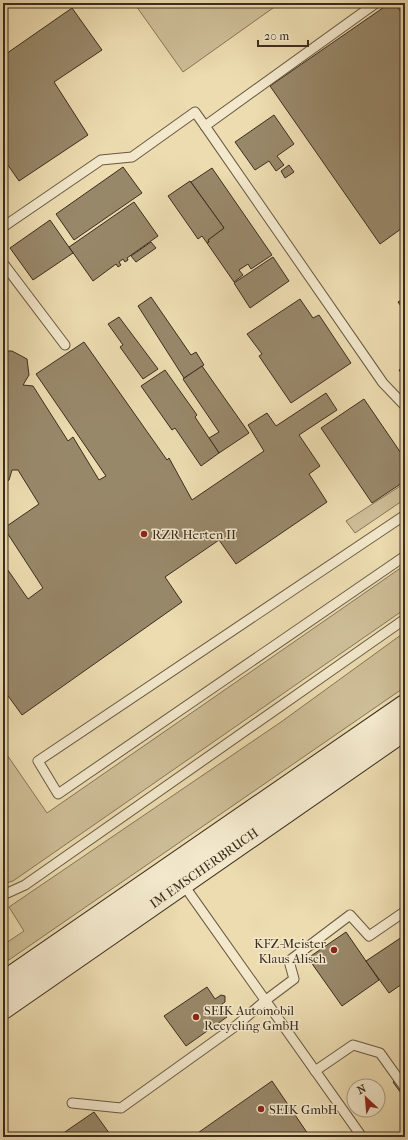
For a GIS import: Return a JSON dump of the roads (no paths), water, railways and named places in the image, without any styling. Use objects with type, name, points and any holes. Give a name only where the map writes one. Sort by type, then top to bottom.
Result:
[{"type":"main road","name":"IM EMSCHERBRUCH","points":[[3,984],[405,706]]},
{"type":"main road","name":"IM EMSCHERBRUCH","points":[[3,1008],[405,729]]},
{"type":"lane","points":[[205,126],[376,3]]},
{"type":"lane","points":[[3,227],[102,160],[132,157],[195,112],[383,383],[405,406]]},
{"type":"lane","points":[[3,263],[65,345]]},
{"type":"lane","points":[[405,515],[38,761],[58,794],[405,556]]},
{"type":"lane","points":[[3,895],[25,885],[405,619]]},
{"type":"lane","points":[[182,883],[362,1137]]},
{"type":"lane","points":[[72,1103],[121,1108],[237,1025],[266,1000],[294,979],[289,962],[350,915],[369,936],[404,912]]},
{"type":"lane","points":[[314,1071],[353,1045],[380,1053],[405,1088]]},
{"type":"place","name":"RZR Herten II","points":[[144,534]]},
{"type":"place","name":"KFZ-Meister Klaus Alisch","points":[[334,950]]},
{"type":"place","name":"SEIK Automobil Recycling GmbH","points":[[196,1017]]},
{"type":"place","name":"SEIK GmbH","points":[[261,1109]]}]
